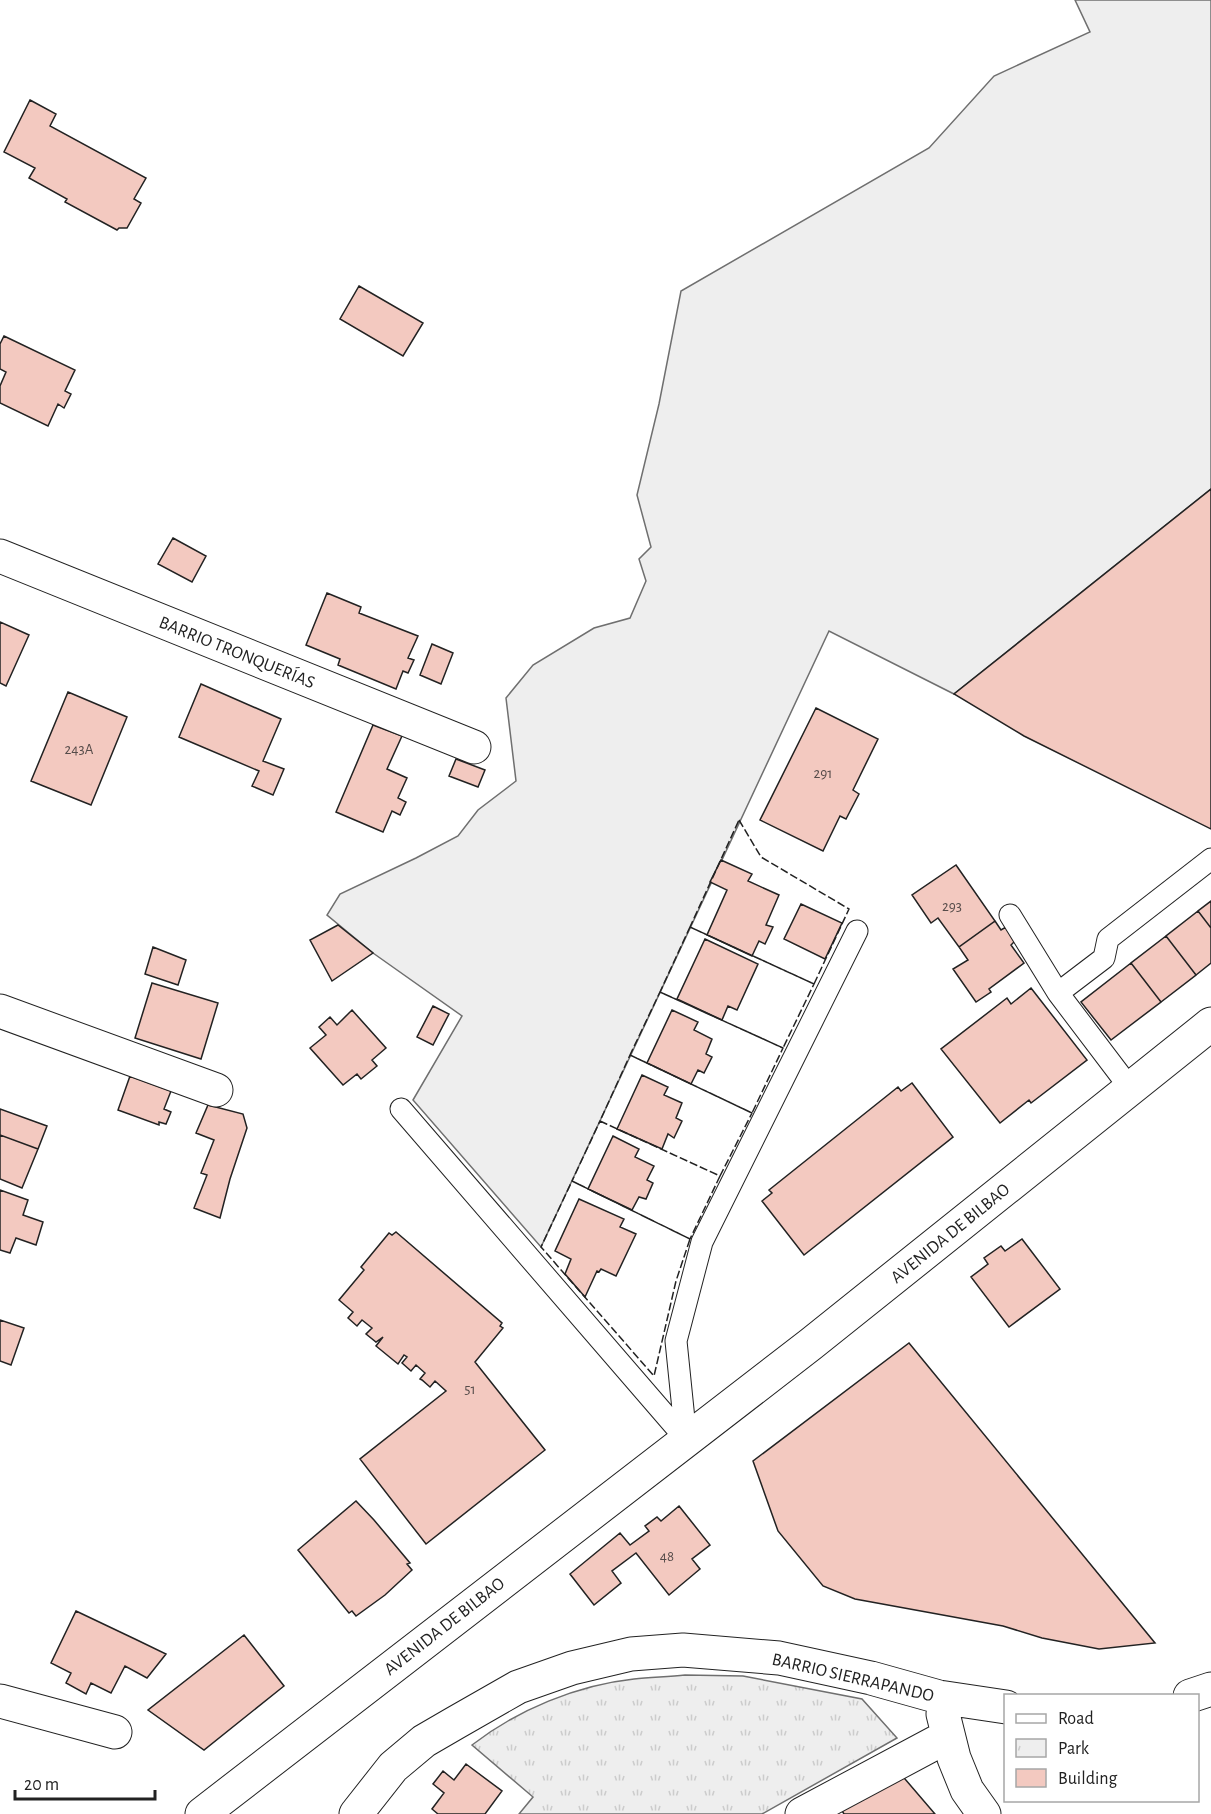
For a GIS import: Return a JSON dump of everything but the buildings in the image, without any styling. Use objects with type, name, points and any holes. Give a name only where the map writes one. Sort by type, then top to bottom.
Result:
[{"type":"main road","name":"BARRIO TRONQUERÍAS","points":[[0,556],[474,747]]},
{"type":"main road","points":[[0,1011],[216,1090]]},
{"type":"main road","name":"AVENIDA DE BILBAO","points":[[202,1814],[820,1336],[1211,1024]]},
{"type":"main road","name":"BARRIO SIERRAPANDO","points":[[356,1814],[393,1767],[424,1741],[518,1687],[599,1660],[631,1654],[683,1650],[779,1658],[872,1677],[939,1697],[1004,1707]]},
{"type":"main road","points":[[1194,1694],[1211,1689]]},
{"type":"main road","points":[[939,1697],[954,1758],[967,1790],[984,1814]]},
{"type":"main road","points":[[0,1701],[115,1732]]},
{"type":"main road","points":[[802,1814],[948,1736]]},
{"type":"lane","points":[[1058,993],[1104,958],[1108,939],[1211,859]]},
{"type":"lane","points":[[1010,915],[1058,993],[1130,1088]]},
{"type":"lane","points":[[687,1439],[676,1341],[702,1242],[857,931]]},
{"type":"lane","points":[[401,1109],[687,1439]]},
{"type":"green space","points":[[1075,0],[1211,0],[1211,489],[954,694],[829,631],[541,1247],[413,1100],[462,1016],[373,953],[327,915],[340,894],[458,836],[478,810],[516,781],[506,698],[533,665],[594,628],[630,618],[646,581],[639,559],[651,547],[637,495],[659,404],[681,291],[929,148],[994,76],[1090,32]]},
{"type":"green space","points":[[685,1675],[743,1676],[862,1699],[897,1738],[762,1814],[519,1814],[533,1797],[472,1745],[528,1710],[570,1693],[613,1682]]},
{"type":"fence","points":[[739,820],[761,857],[849,909],[814,984],[690,927],[739,820]]},
{"type":"fence","points":[[690,927],[814,984],[783,1048],[660,992],[690,927]]},
{"type":"fence","points":[[660,992],[783,1048],[752,1113],[630,1055],[660,992]]},
{"type":"fence","points":[[630,1055],[752,1113],[720,1176],[600,1121],[630,1055]]},
{"type":"fence","points":[[600,1121],[720,1176],[690,1239],[572,1181],[600,1121]]},
{"type":"fence","points":[[572,1181],[690,1239],[676,1281],[654,1376],[541,1247],[572,1181]]}]
